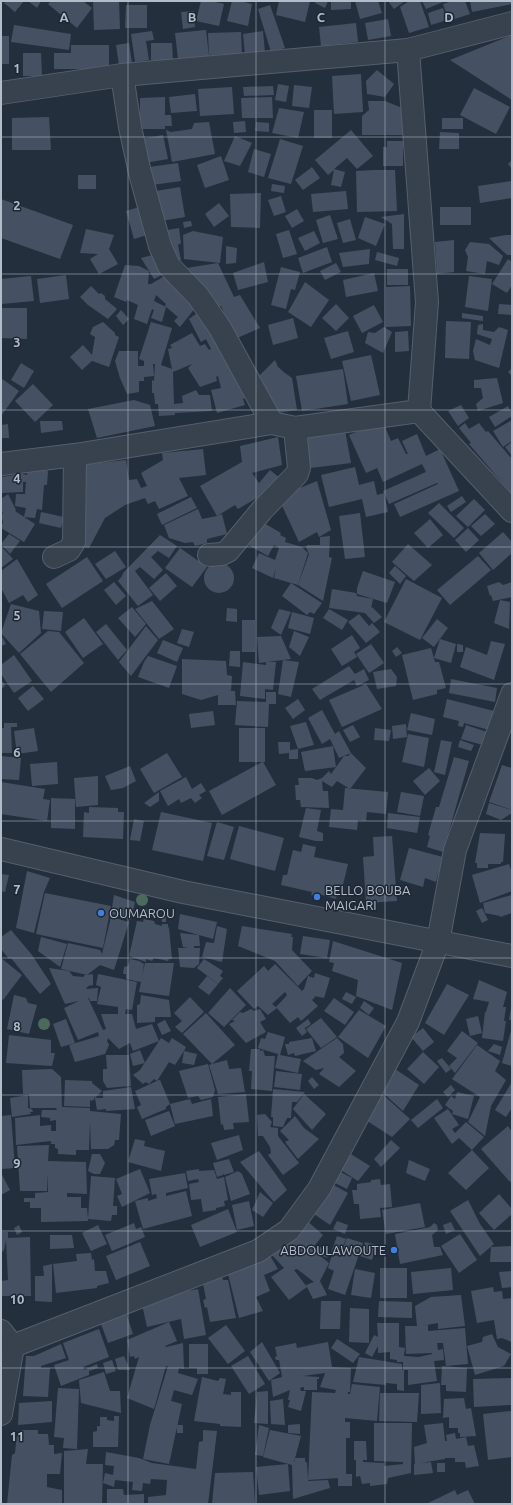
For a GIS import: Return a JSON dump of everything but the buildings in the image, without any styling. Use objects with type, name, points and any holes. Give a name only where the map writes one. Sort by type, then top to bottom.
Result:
[{"type":"street","points":[[1,93],[122,75],[408,50],[512,23]]},
{"type":"street","points":[[408,50],[427,302],[419,411],[512,511]]},
{"type":"street","points":[[122,75],[130,127],[140,174],[160,246],[169,266],[198,296],[220,328],[272,423]]},
{"type":"street","points":[[1,464],[75,455],[272,423],[295,428],[419,411]]},
{"type":"street","points":[[209,555],[222,554],[228,551],[262,510],[297,474],[299,468],[295,428]]},
{"type":"street","points":[[54,557],[69,550],[74,542],[75,455]]},
{"type":"street","points":[[1,1414],[7,1339],[258,1251],[289,1230],[319,1189],[408,1022],[438,942],[456,850],[512,694]]},
{"type":"street","points":[[1,849],[183,892],[512,956]]},
{"type":"place","name":"BELLO BOUBA MAIGARI","points":[[317,897]]},
{"type":"place","name":"OUMAROU","points":[[101,913]]},
{"type":"place","name":"ABDOULAWOUTE","points":[[394,1250]]}]
